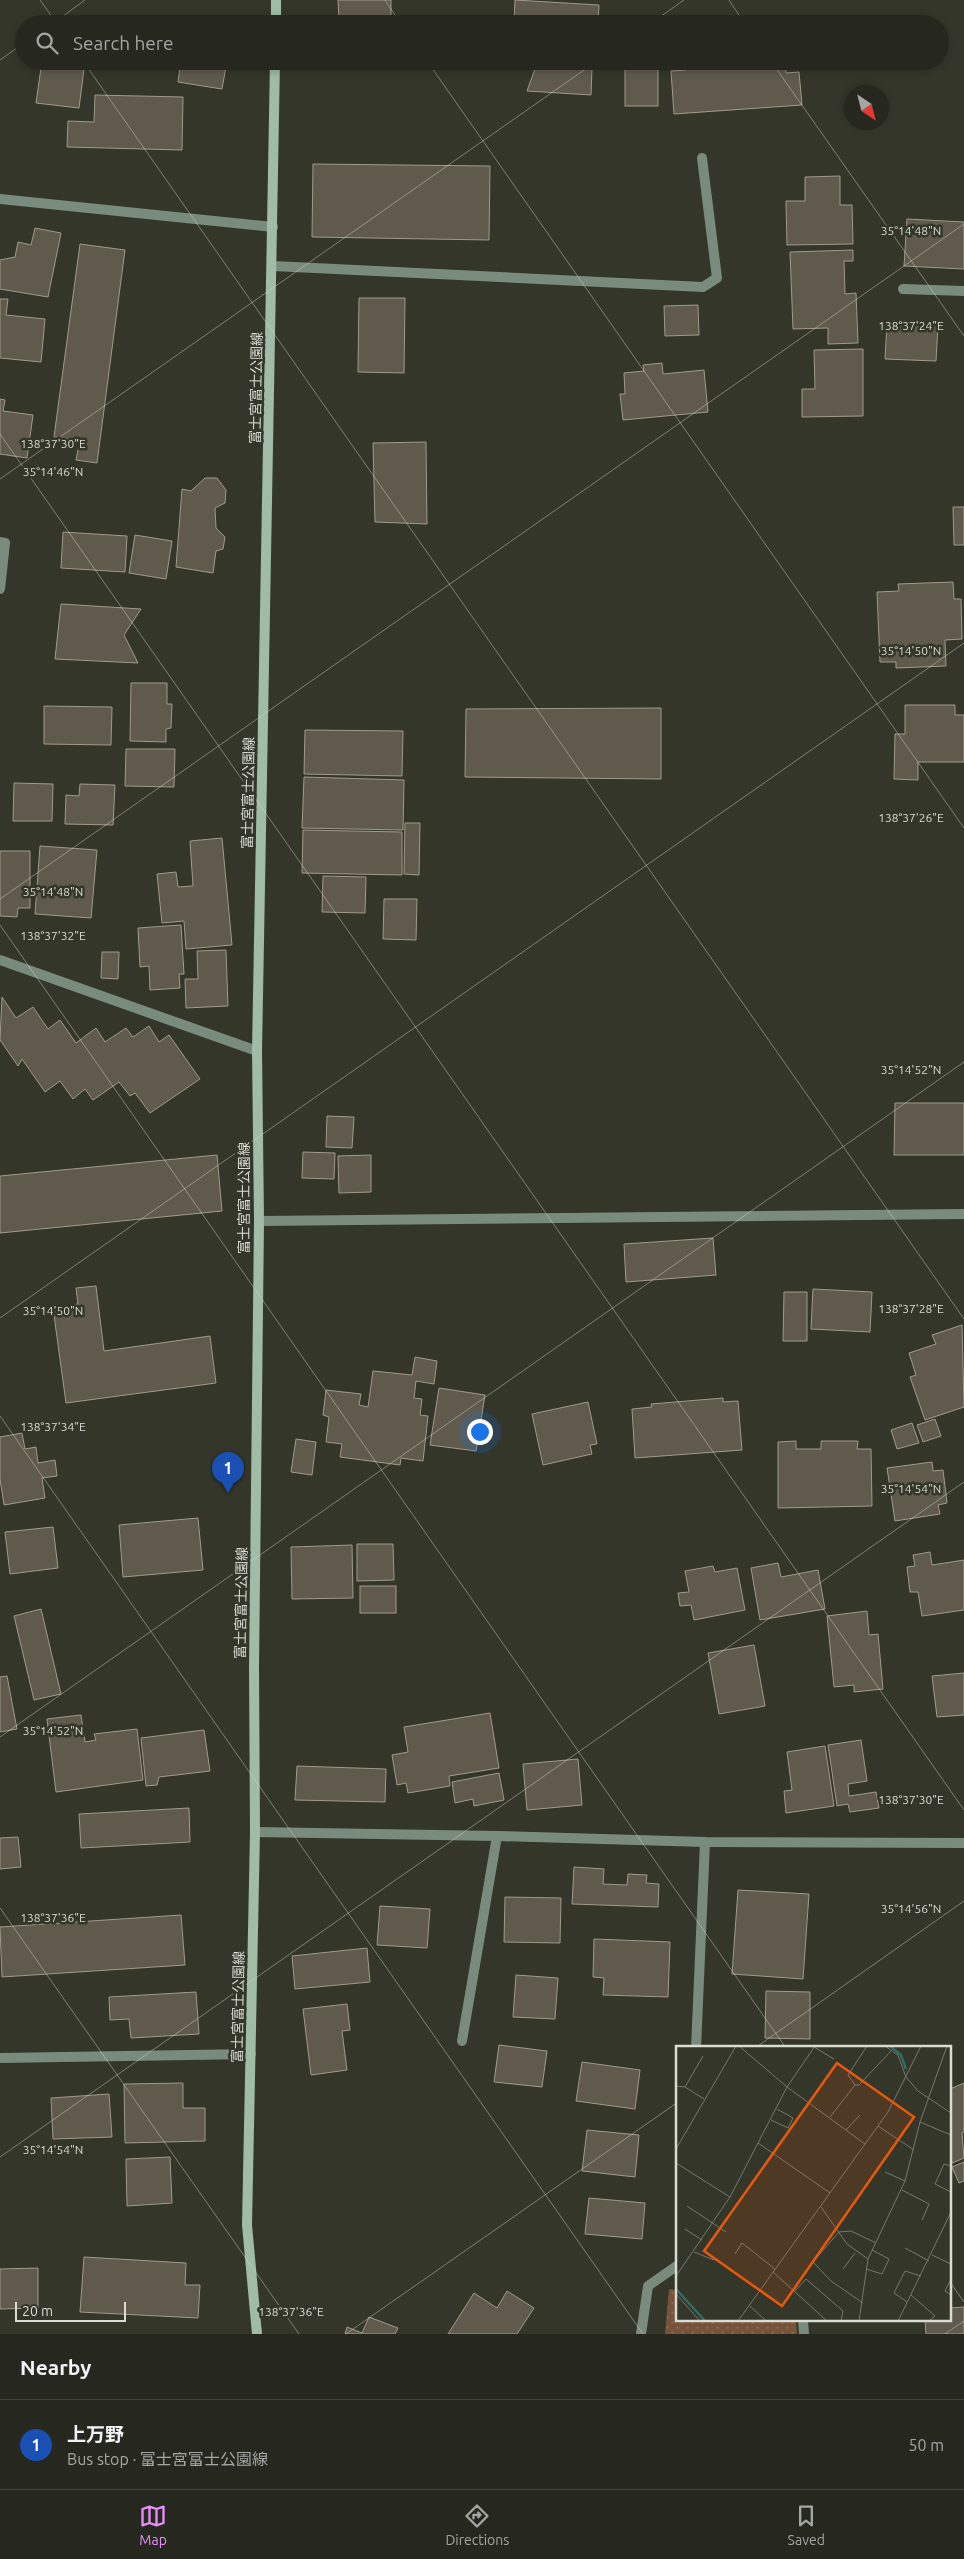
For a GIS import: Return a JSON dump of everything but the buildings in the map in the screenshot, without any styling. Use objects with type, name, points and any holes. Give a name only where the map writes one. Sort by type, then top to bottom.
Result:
[{"type":"main road","points":[[276,0],[276,15]]},
{"type":"main road","name":"富士宮富士公園線","points":[[257,2334],[247,2225],[255,1832],[254,1658],[259,1220],[257,1050],[275,70]]},
{"type":"street","points":[[272,266],[703,288],[717,278],[702,158]]},
{"type":"street","points":[[0,200],[273,227]]},
{"type":"street","points":[[903,288],[964,291]]},
{"type":"street","points":[[0,542],[5,543],[0,589]]},
{"type":"street","points":[[0,960],[257,1050]]},
{"type":"street","points":[[259,1220],[964,1214]]},
{"type":"street","points":[[255,1832],[705,1842],[964,1843]]},
{"type":"street","points":[[462,2041],[497,1836]]},
{"type":"street","points":[[696,2046],[705,1842]]},
{"type":"street","points":[[0,2058],[251,2054]]},
{"type":"street","points":[[640,2334],[648,2286],[676,2266]]},
{"type":"shaded area","points":[[669,2289],[676,2290],[676,2322],[796,2322],[797,2334],[665,2334]]},
{"type":"place","name":"上万野","points":[[228,1493]]}]
